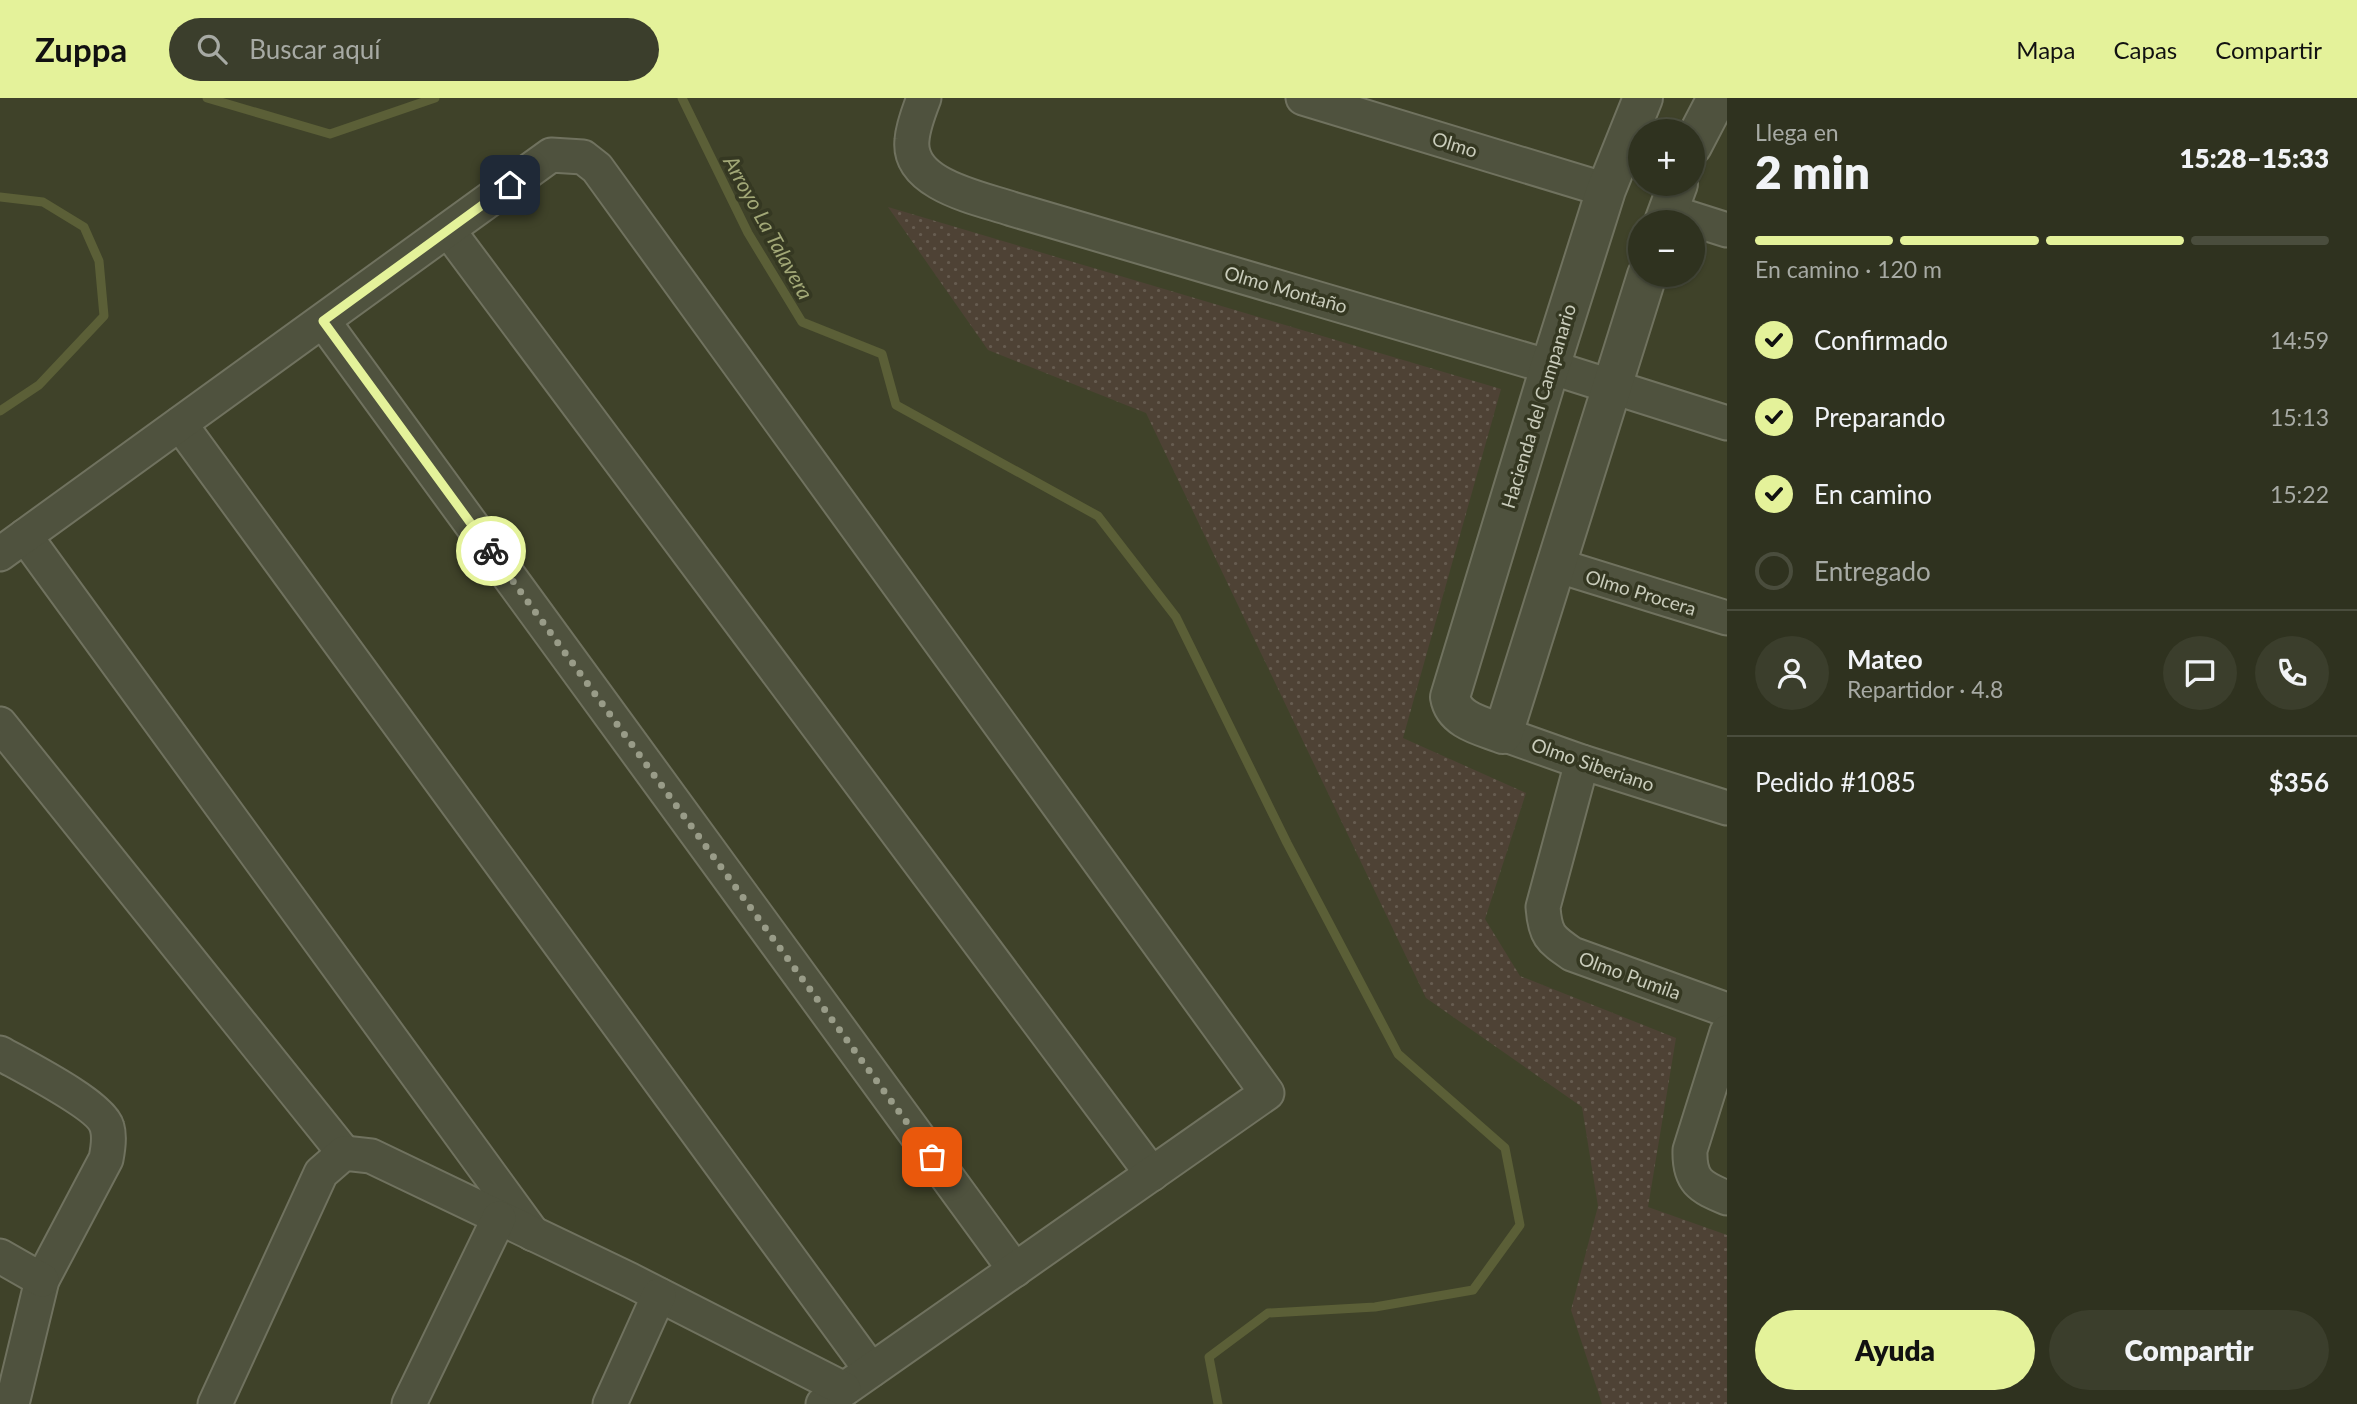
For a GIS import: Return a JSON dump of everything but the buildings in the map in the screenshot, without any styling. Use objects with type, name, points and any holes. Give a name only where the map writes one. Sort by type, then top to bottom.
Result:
[{"type":"street","name":"Olmo Montaño","points":[[924,98],[912,141],[912,153],[922,171],[948,187],[1012,209],[1550,367],[1727,423]]},
{"type":"street","name":"Olmo","points":[[1303,98],[1606,190]]},
{"type":"street","name":"Hacienda del Campanario","points":[[1460,716],[1450,697],[1606,190],[1643,98]]},
{"type":"street","points":[[1705,121],[1717,98]]},
{"type":"street","points":[[0,724],[344,1153],[371,1156],[659,1296],[833,1396],[1267,1093],[597,168],[583,157],[551,155],[13,545],[533,1234]]},
{"type":"street","points":[[1670,206],[1727,230]]},
{"type":"street","points":[[448,230],[1152,1174]]},
{"type":"street","points":[[1503,734],[1643,287]]},
{"type":"street","points":[[323,321],[1015,1269]]},
{"type":"street","points":[[180,424],[871,1370]]},
{"type":"street","name":"Olmo Procera","points":[[1556,565],[1727,618]]},
{"type":"street","name":"Olmo Siberiano","points":[[1460,716],[1582,762],[1727,808]]},
{"type":"street","name":"Olmo Pumila","points":[[1582,762],[1543,907],[1546,927],[1552,940],[1572,954],[1727,1010]]},
{"type":"street","points":[[1727,1032],[1690,1150],[1689,1163],[1694,1178],[1701,1186],[1727,1198]]},
{"type":"street","points":[[0,1053],[80,1100],[107,1124],[109,1143],[106,1159],[42,1280],[12,1404]]},
{"type":"street","points":[[215,1404],[321,1172],[344,1153]]},
{"type":"street","points":[[409,1404],[499,1218]]},
{"type":"street","points":[[0,1256],[42,1280]]},
{"type":"street","points":[[610,1404],[659,1296]]},
{"type":"shaded area","points":[[888,207],[1501,389],[1403,738],[1526,793],[1485,919],[1520,976],[1676,1038],[1648,1207],[1727,1235],[1727,1404],[1602,1404],[1571,1310],[1598,1206],[1582,1107],[1426,998],[1146,413],[988,350]]},
{"type":"waterway","name":"Arroyo La Talavera","points":[[207,98],[330,134],[435,98]]},
{"type":"waterway","points":[[682,98],[748,233],[802,322],[882,354],[896,405],[1098,516],[1176,617],[1287,843],[1398,1054],[1505,1148],[1520,1225],[1473,1290],[1375,1307],[1268,1313],[1209,1357],[1218,1404]]},
{"type":"waterway","name":"Arroyo La Talavera","points":[[0,197],[43,202],[84,227],[99,261],[104,316],[39,385],[0,411]]},
{"type":"way so far","points":[[491,551],[932,1157]]},
{"type":"route","points":[[491,551],[323,321],[510,185]]}]
